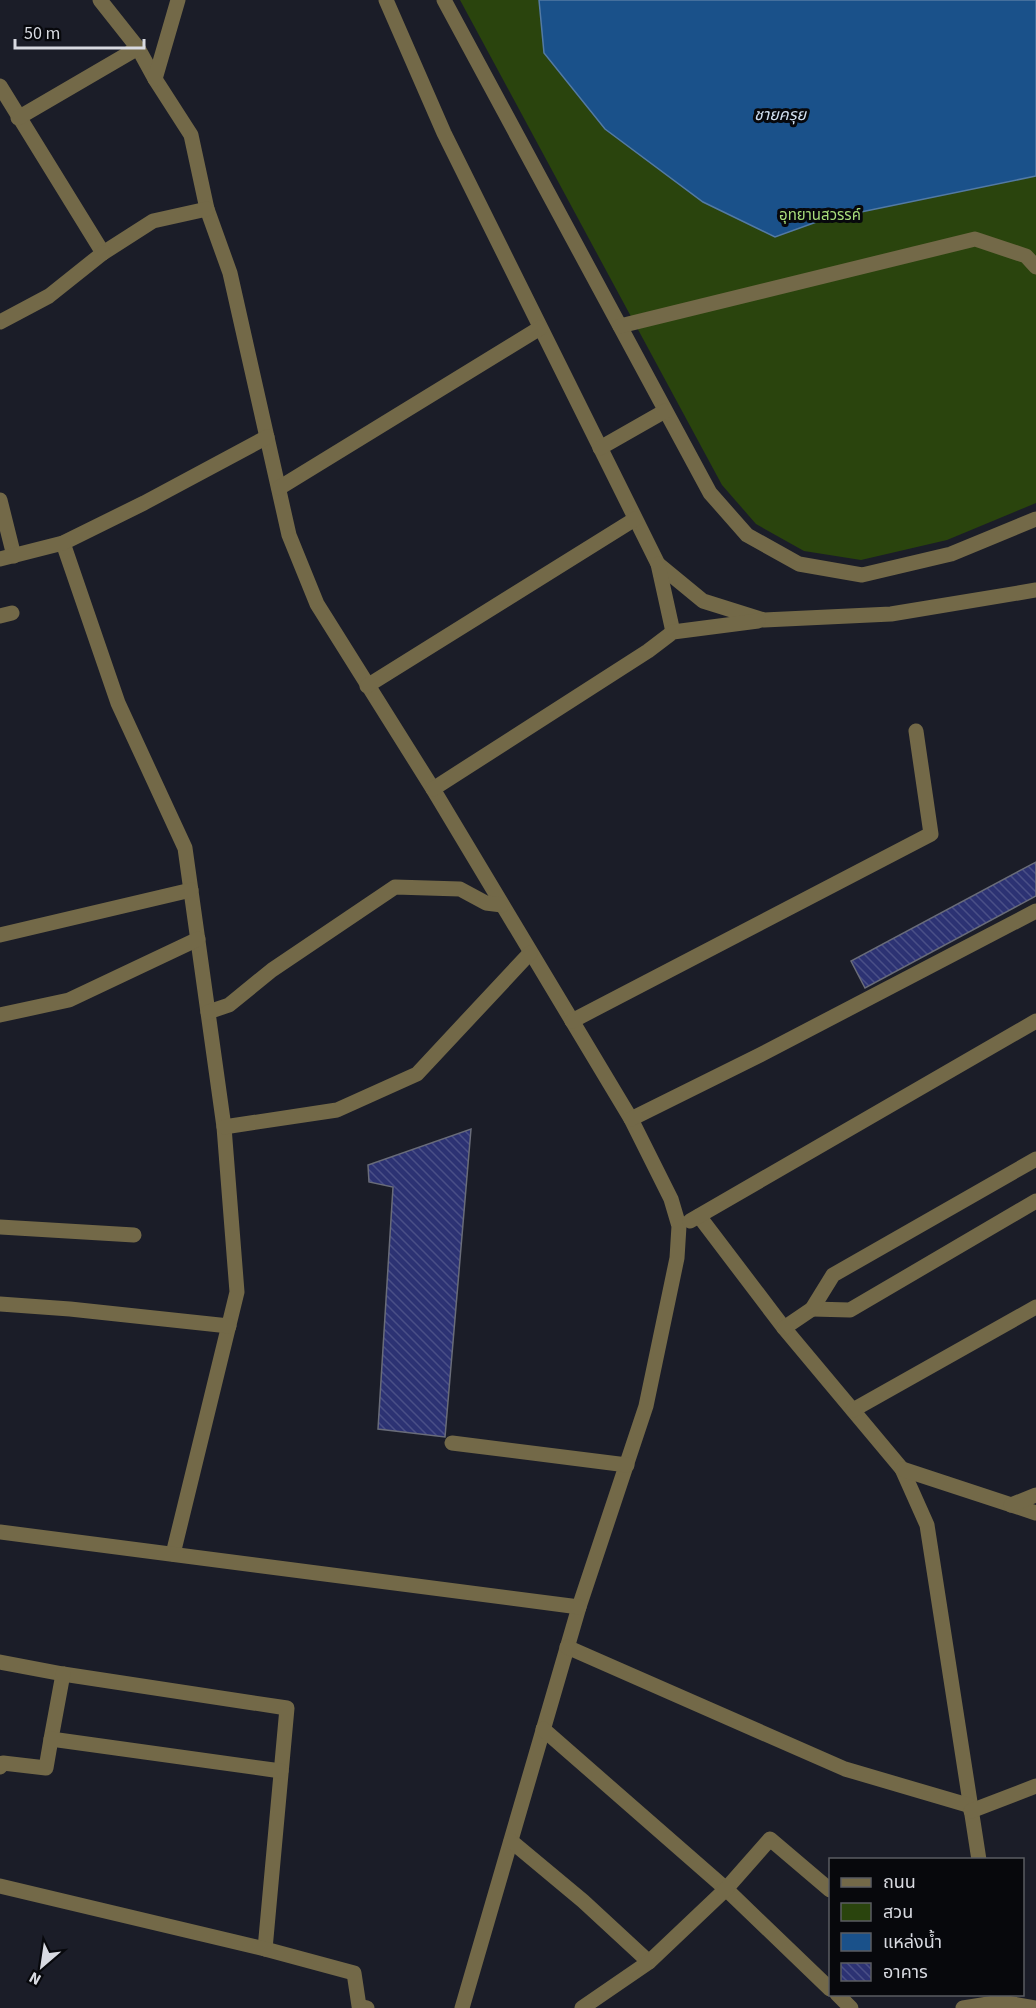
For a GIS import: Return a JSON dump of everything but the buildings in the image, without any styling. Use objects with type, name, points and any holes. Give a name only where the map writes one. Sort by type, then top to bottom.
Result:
[{"type":"street","points":[[100,0],[138,48],[191,135],[207,209],[230,273],[289,535],[317,604],[433,789],[631,1119],[671,1199],[679,1226],[677,1258],[646,1406],[579,1606],[462,2008]]},
{"type":"street","points":[[155,79],[178,0]]},
{"type":"street","points":[[386,0],[444,133],[657,564],[673,632]]},
{"type":"street","points":[[444,0],[710,493],[747,536],[799,564],[862,575],[951,554],[1036,519]]},
{"type":"street","points":[[18,118],[138,48]]},
{"type":"street","points":[[0,86],[103,254]]},
{"type":"street","points":[[0,322],[49,296],[103,254],[153,221],[207,209]]},
{"type":"street","points":[[620,326],[975,239],[1026,256],[1036,267]]},
{"type":"street","points":[[279,488],[540,328]]},
{"type":"street","points":[[600,448],[665,411]]},
{"type":"street","points":[[0,500],[7,558],[63,543],[144,503],[267,437]]},
{"type":"street","points":[[367,686],[635,519]]},
{"type":"street","points":[[63,543],[118,703],[185,848],[224,1127],[237,1292],[173,1554]]},
{"type":"street","points":[[657,564],[703,601],[764,620]]},
{"type":"street","points":[[433,789],[648,651],[673,632],[764,620],[891,614],[1036,590]]},
{"type":"street","points":[[572,1021],[932,834],[916,731]]},
{"type":"street","points":[[208,1012],[229,1005],[272,970],[395,887],[454,888],[492,904],[502,905]]},
{"type":"street","points":[[0,935],[191,890]]},
{"type":"street","points":[[631,1119],[771,1050],[1036,911]]},
{"type":"street","points":[[0,1015],[69,1000],[198,939]]},
{"type":"street","points":[[224,1127],[337,1110],[417,1074],[530,953]]},
{"type":"street","points":[[679,1226],[1036,1022]]},
{"type":"street","points":[[784,1328],[812,1309],[833,1275],[1036,1159]]},
{"type":"street","points":[[812,1309],[850,1310],[1036,1202]]},
{"type":"street","points":[[699,1216],[784,1328],[902,1469],[927,1525],[979,1858]]},
{"type":"street","points":[[0,1227],[134,1235]]},
{"type":"street","points":[[0,1304],[229,1326]]},
{"type":"street","points":[[853,1410],[1036,1307]]},
{"type":"street","points":[[452,1443],[627,1465]]},
{"type":"street","points":[[902,1469],[1036,1513]]},
{"type":"street","points":[[1011,1505],[1036,1495]]},
{"type":"street","points":[[0,1532],[579,1606]]},
{"type":"street","points":[[567,1647],[845,1769],[971,1809],[1036,1786]]},
{"type":"street","points":[[0,1662],[63,1674],[283,1706],[288,1710],[265,1949]]},
{"type":"street","points":[[0,1767],[3,1763],[46,1768],[63,1674]]},
{"type":"street","points":[[543,1729],[726,1889],[829,1987]]},
{"type":"street","points":[[51,1738],[281,1771]]},
{"type":"street","points":[[582,2008],[650,1962],[726,1889],[770,1839],[829,1888]]},
{"type":"street","points":[[511,1841],[583,1901],[650,1962]]},
{"type":"street","points":[[0,1886],[265,1949],[354,1973],[359,2006],[367,2008]]},
{"type":"street","points":[[838,1996],[851,2008]]},
{"type":"street","points":[[963,2008],[1001,1998],[1036,2008]]},
{"type":"green space","name":"อุทยานสวรรค์","points":[[460,0],[1036,0],[1036,503],[947,540],[861,560],[804,551],[756,524],[722,485]]},
{"type":"water","name":"ชายครุย","points":[[539,0],[1036,0],[1036,176],[822,220],[775,237],[703,202],[605,129],[544,53]]}]
